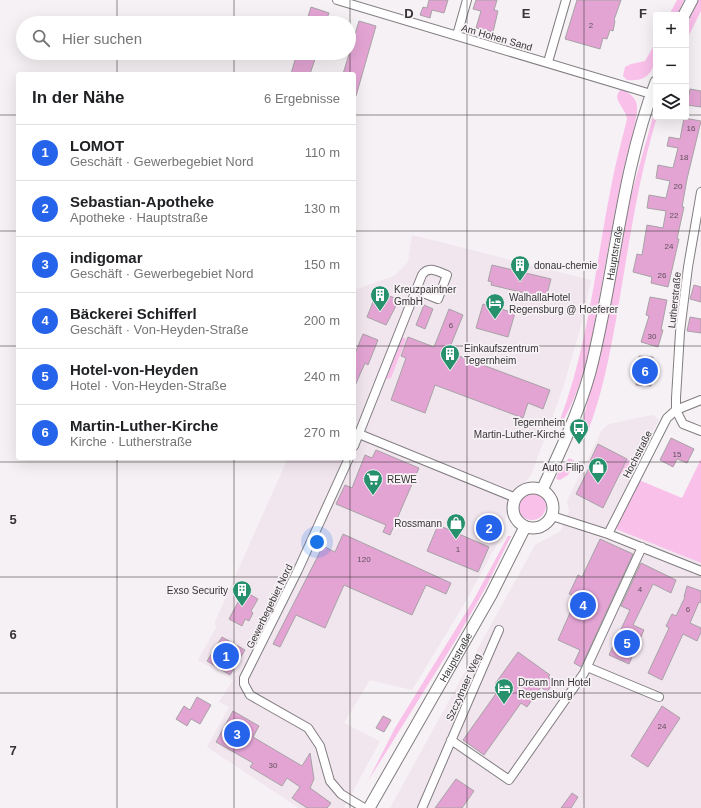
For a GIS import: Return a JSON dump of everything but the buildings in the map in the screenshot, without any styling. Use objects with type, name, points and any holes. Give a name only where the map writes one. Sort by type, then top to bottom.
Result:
[{"type":"main road","points":[[686,12],[692,0]]},
{"type":"main road","name":"Hauptstraße","points":[[542,490],[578,408],[589,373],[632,159],[655,84]]},
{"type":"main road","points":[[536,488],[542,490],[551,498],[553,510],[552,516],[544,526],[538,528],[525,527],[519,523],[513,511],[516,498],[524,490],[536,488]]},
{"type":"main road","name":"Hauptstraße","points":[[369,808],[491,595],[525,527]]},
{"type":"street","name":"Am Hohen Sand","points":[[337,0],[651,94]]},
{"type":"street","points":[[457,35],[467,0]]},
{"type":"street","points":[[548,62],[566,0]]},
{"type":"street","name":"Lutherstraße","points":[[676,410],[681,324],[688,267],[701,192]]},
{"type":"street","points":[[356,441],[416,290]]},
{"type":"street","name":"Hochstraße","points":[[608,534],[667,418],[676,410],[701,400]]},
{"type":"street","points":[[676,410],[683,424],[701,431]]},
{"type":"street","points":[[359,434],[516,498]]},
{"type":"street","name":"Gewerbegebiet Nord","points":[[348,460],[298,570],[244,678],[244,684],[250,695],[308,728],[320,746],[330,781],[341,794],[364,808]]},
{"type":"street","points":[[552,516],[608,534],[701,571]]},
{"type":"street","points":[[451,740],[509,780],[587,667],[642,547]]},
{"type":"street","name":"Szczytnaer Weg","points":[[422,808],[499,630]]},
{"type":"street","points":[[587,667],[659,697]]},
{"type":"shaded area","points":[[677,0],[684,0],[678,12],[671,12]]},
{"type":"shaded area","points":[[698,0],[701,0],[701,11],[689,35],[689,20]]},
{"type":"shaded area","points":[[653,47],[653,67],[648,75],[636,80],[627,80],[623,76],[625,67],[645,61]]},
{"type":"shaded area","points":[[623,89],[633,96],[636,101],[636,120],[623,172],[594,327],[586,361],[576,393],[561,424],[560,420],[570,391],[585,332],[606,212],[627,119],[617,96],[619,91]]},
{"type":"shaded area","points":[[653,117],[653,120],[656,120],[638,192],[605,376],[588,431],[580,433],[603,337],[629,203]]},
{"type":"shaded area","points":[[412,235],[591,280],[582,322],[563,388],[531,475],[512,497],[505,519],[503,533],[463,606],[412,690],[370,680],[344,723],[380,741],[344,808],[299,808],[207,747],[229,707],[219,702],[233,680],[198,660],[217,626],[214,624],[287,460],[356,460],[356,289],[394,276],[408,262]]},
{"type":"shaded area","points":[[402,337],[406,339],[391,378],[386,379]]},
{"type":"shaded area","points":[[652,415],[659,419],[607,526],[701,563],[701,808],[390,808],[535,545],[561,531],[569,511],[567,501],[602,430],[609,424]]},
{"type":"shaded area","points":[[569,458],[575,461],[568,475],[560,480],[556,479],[558,473]]},
{"type":"shaded area","points":[[627,459],[634,462],[627,477],[620,474]]},
{"type":"shaded area","points":[[701,459],[701,563],[616,529],[639,480],[682,498]]},
{"type":"shaded area","points":[[532,492],[542,496],[546,506],[542,516],[532,520],[522,516],[518,506],[522,496]]},
{"type":"shaded area","points":[[508,536],[511,536],[486,587],[457,638],[368,781],[395,728],[473,601]]},
{"type":"place","name":"donau-chemie","points":[[520,282]]},
{"type":"place","name":"Kreuzpaintner GmbH","points":[[380,312]]},
{"type":"place","name":"WalhallaHotel Regensburg @ Hoeferer","points":[[495,320]]},
{"type":"place","name":"Einkaufszentrum Tegernheim","points":[[450,371]]},
{"type":"place","name":"Martin-Luther-Kirche","points":[[645,371]]},
{"type":"place","name":"Tegernheim Martin-Luther-Kirche","points":[[579,445]]},
{"type":"place","name":"Auto Filip","points":[[598,484]]},
{"type":"place","name":"REWE","points":[[373,496]]},
{"type":"place","name":"Sebastian-Apotheke","points":[[489,528]]},
{"type":"place","name":"Rossmann","points":[[456,540]]},
{"type":"place","name":"Bäckerei Schifferl","points":[[583,605]]},
{"type":"place","name":"Exso Security","points":[[242,607]]},
{"type":"place","name":"Hotel-von-Heyden","points":[[627,643]]},
{"type":"place","name":"LOMOT","points":[[226,656]]},
{"type":"place","name":"Dream Inn Hotel Regensburg","points":[[504,705]]},
{"type":"place","name":"indigomar","points":[[237,734]]}]
